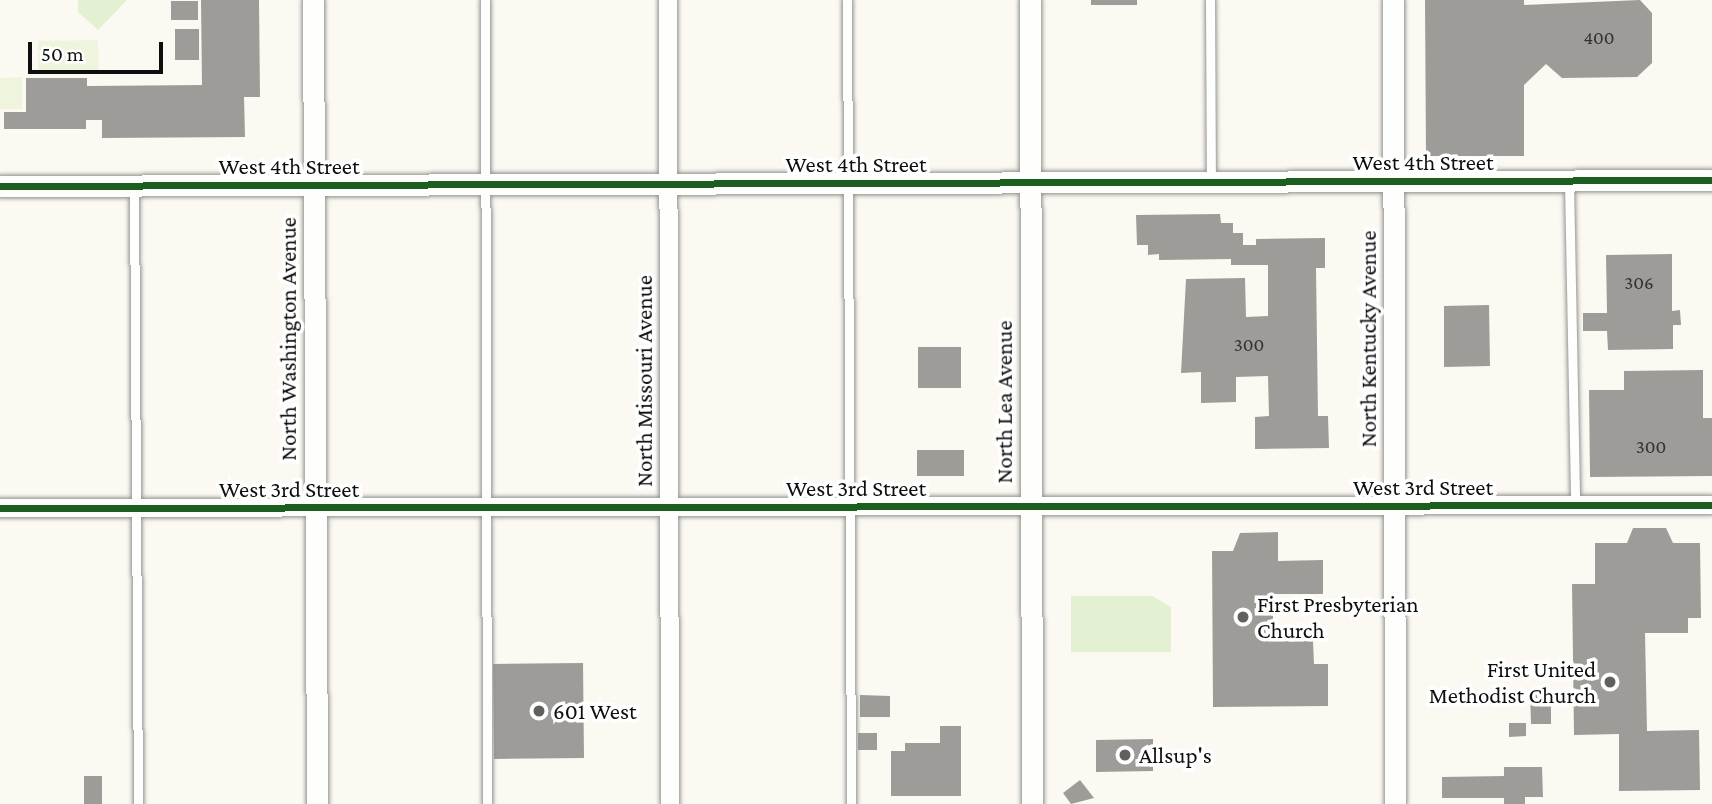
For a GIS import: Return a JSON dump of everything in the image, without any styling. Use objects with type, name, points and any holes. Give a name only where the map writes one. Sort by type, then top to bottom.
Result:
[{"type":"street","name":"North Washington Avenue","points":[[313,0],[317,804]]},
{"type":"street","name":"North Missouri Avenue","points":[[668,0],[670,804]]},
{"type":"street","name":"North Lea Avenue","points":[[1030,0],[1032,804]]},
{"type":"street","name":"North Kentucky Avenue","points":[[1393,0],[1395,804]]},
{"type":"street","name":"West 4th Street","points":[[0,186],[1712,180]]},
{"type":"street","name":"West 3rd Street","points":[[0,508],[1712,505]]},
{"type":"lane","points":[[485,0],[488,804]]},
{"type":"lane","points":[[847,0],[852,804]]},
{"type":"lane","points":[[1210,0],[1211,182]]},
{"type":"lane","points":[[1569,180],[1575,506]]},
{"type":"lane","points":[[134,186],[138,804]]},
{"type":"green space","points":[[78,0],[127,0],[98,30],[78,12]]},
{"type":"green space","points":[[98,40],[99,72],[38,72],[38,41]]},
{"type":"green space","points":[[22,77],[22,109],[0,109],[0,78]]},
{"type":"green space","points":[[1071,596],[1152,596],[1171,607],[1171,652],[1071,652]]},
{"type":"building","points":[[201,0],[259,0],[260,97],[244,97],[245,137],[102,138],[102,120],[86,120],[86,129],[4,129],[4,112],[26,112],[26,78],[87,78],[87,86],[202,85]]},
{"type":"building","points":[[1091,0],[1137,0],[1137,5],[1091,5]]},
{"type":"building","points":[[1425,0],[1524,0],[1524,5],[1640,0],[1652,13],[1652,63],[1637,77],[1562,78],[1546,64],[1524,85],[1524,156],[1426,156]]},
{"type":"building","points":[[171,1],[198,1],[198,20],[171,20]]},
{"type":"building","points":[[175,29],[199,29],[199,60],[175,60]]},
{"type":"building","points":[[1220,214],[1221,223],[1233,223],[1233,233],[1243,233],[1243,245],[1256,245],[1256,239],[1325,238],[1325,268],[1316,268],[1318,416],[1328,416],[1329,448],[1255,449],[1255,417],[1269,416],[1268,376],[1236,377],[1236,402],[1201,403],[1201,372],[1181,373],[1186,279],[1245,278],[1246,317],[1268,316],[1268,265],[1231,265],[1231,259],[1159,260],[1159,254],[1148,255],[1148,245],[1137,245],[1136,215]]},
{"type":"building","points":[[1672,254],[1672,311],[1680,310],[1681,325],[1673,325],[1673,349],[1608,350],[1607,331],[1583,331],[1583,313],[1607,313],[1606,255]]},
{"type":"building","points":[[1489,305],[1490,366],[1444,367],[1444,306]]},
{"type":"building","points":[[918,347],[961,347],[961,388],[918,388]]},
{"type":"building","points":[[1703,370],[1703,418],[1712,418],[1712,476],[1590,477],[1589,390],[1624,390],[1624,371]]},
{"type":"building","points":[[917,450],[964,450],[964,476],[917,476]]},
{"type":"building","name":"First United Methodist Church","points":[[1633,528],[1666,528],[1673,543],[1700,543],[1701,618],[1688,618],[1688,633],[1645,633],[1647,731],[1699,730],[1700,790],[1619,791],[1619,734],[1574,735],[1572,584],[1595,584],[1595,543],[1627,543]]},
{"type":"building","name":"First Presbyterian Church","points":[[1278,532],[1278,561],[1323,560],[1323,594],[1273,594],[1273,641],[1313,641],[1314,664],[1328,664],[1328,706],[1213,707],[1212,551],[1233,551],[1240,533]]},
{"type":"building","name":"601 West","points":[[583,663],[584,758],[494,759],[493,664]]},
{"type":"building","points":[[1530,690],[1551,690],[1551,724],[1531,724]]},
{"type":"building","points":[[860,695],[890,696],[890,717],[860,717]]},
{"type":"building","points":[[1509,723],[1526,723],[1526,736],[1509,737]]},
{"type":"building","points":[[940,726],[961,726],[961,796],[891,796],[891,751],[905,751],[905,743],[940,743]]},
{"type":"building","points":[[858,733],[877,733],[877,750],[858,750]]},
{"type":"building","name":"Allsup's","points":[[1153,739],[1153,771],[1096,772],[1096,740]]},
{"type":"building","points":[[1504,767],[1542,767],[1543,797],[1525,797],[1525,804],[1504,804],[1504,798],[1442,798],[1442,777],[1504,776]]},
{"type":"building","points":[[84,776],[102,776],[102,804],[84,804]]},
{"type":"building","points":[[1080,780],[1094,798],[1071,804],[1063,793]]},
{"type":"cycle path","points":[[0,186],[1712,180]]},
{"type":"cycle path","points":[[0,508],[1712,505]]},
{"type":"place","name":"First Presbyterian Church","points":[[1243,617]]},
{"type":"place","name":"First United Methodist Church","points":[[1610,682]]},
{"type":"place","name":"601 West","points":[[539,711]]},
{"type":"place","name":"Allsup's","points":[[1125,755]]}]
